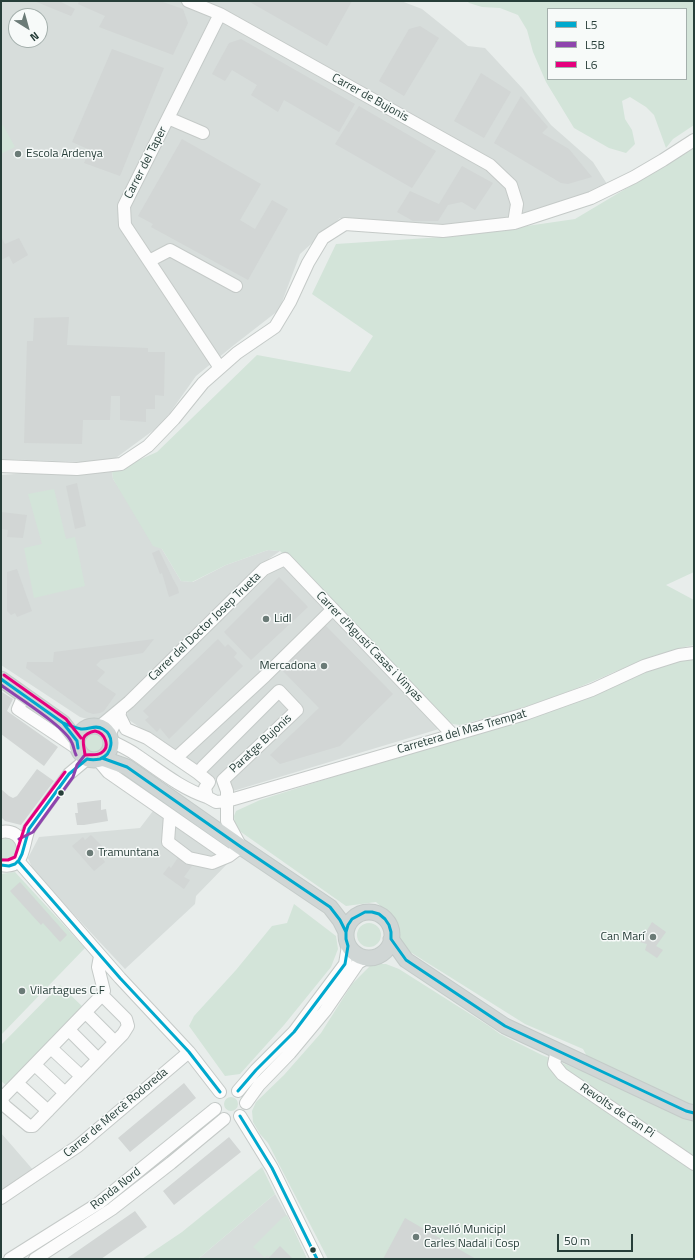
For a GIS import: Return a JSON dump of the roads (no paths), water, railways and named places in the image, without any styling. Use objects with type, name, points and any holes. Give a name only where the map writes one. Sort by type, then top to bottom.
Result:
[{"type":"main road","points":[[1,679],[127,767],[235,852],[330,907],[340,920],[353,952],[359,956],[406,960]]},
{"type":"main road","points":[[330,907],[339,908],[358,915]]},
{"type":"main road","points":[[347,939],[348,925],[352,919],[365,912],[379,914],[389,925],[391,939],[389,946],[385,951],[373,957]]},
{"type":"main road","points":[[391,939],[406,960],[505,1026],[686,1111],[694,1113]]},
{"type":"street","name":"Carrer de Bujonis","points":[[188,1],[220,14],[490,166],[511,185],[517,204],[514,223]]},
{"type":"street","name":"Carrer del Taper","points":[[220,14],[124,206],[125,225],[220,368]]},
{"type":"street","points":[[168,118],[203,133]]},
{"type":"street","points":[[1,466],[77,469],[121,464],[148,446],[203,383],[237,353],[275,327],[290,302],[308,263],[324,238],[345,224],[443,231],[514,223],[591,198],[634,177],[694,140]]},
{"type":"street","points":[[149,261],[170,250],[236,286]]},
{"type":"street","name":"Carrer d'Agustí Casas i Vinyas","points":[[285,560],[453,735]]},
{"type":"street","name":"Carrer del Doctor Josep Trueta","points":[[94,745],[129,702],[264,569],[285,560]]},
{"type":"street","points":[[176,758],[333,609]]},
{"type":"street","name":"Carretera del Mas Trempat","points":[[217,800],[525,714],[592,690],[644,666],[679,655],[694,653]]},
{"type":"street","name":"Paratge Bujonis","points":[[235,852],[227,821],[217,800],[205,788],[209,782],[223,780],[297,710],[264,676]]},
{"type":"street","name":"Paratge Bujonis","points":[[198,773],[279,691]]},
{"type":"street","points":[[24,695],[18,709],[94,745],[135,754],[169,778],[194,793],[217,800]]},
{"type":"street","name":"Carrer del Doctor Josep Trueta","points":[[94,745],[129,702]]},
{"type":"street","points":[[119,715],[126,728],[147,738],[209,782]]},
{"type":"street","points":[[1,865],[10,866],[18,861],[23,854],[23,846],[29,829],[69,774],[73,763],[94,745]]},
{"type":"street","points":[[94,745],[108,772],[170,815],[235,852]]},
{"type":"street","name":"Paratge Bujonis","points":[[217,800],[227,791],[223,780]]},
{"type":"street","points":[[170,815],[168,842],[188,858],[212,863],[235,852]]},
{"type":"street","points":[[17,835],[29,829]]},
{"type":"street","points":[[1,832],[10,832],[17,835],[23,846]]},
{"type":"street","points":[[18,861],[100,956],[189,1052],[220,1092]]},
{"type":"street","points":[[238,1091],[256,1070],[294,1032],[345,964],[347,939]]},
{"type":"street","points":[[100,956],[98,967],[104,991],[102,995],[35,1065],[2,1096],[5,1106],[29,1126],[34,1126],[98,1058],[123,1034],[128,1026],[126,1019],[102,995]]},
{"type":"street","points":[[317,1259],[272,1168],[240,1116],[243,1113],[246,1103],[259,1085],[290,1053],[325,1011],[358,963],[373,957]]},
{"type":"street","points":[[86,1013],[115,1042]]},
{"type":"street","points":[[69,1030],[98,1058]]},
{"type":"street","points":[[51,1048],[81,1076]]},
{"type":"street","name":"Revolts de Can Pi","points":[[557,1050],[554,1064],[562,1074],[694,1164]]},
{"type":"street","name":"Carrer de Mercè Rodoreda","points":[[1,1198],[78,1146],[189,1052]]},
{"type":"street","points":[[35,1065],[65,1093]]},
{"type":"street","points":[[17,1083],[48,1111]]},
{"type":"street","points":[[224,1119],[215,1109],[215,1100],[220,1092],[229,1088],[238,1091],[242,1094],[246,1103]]},
{"type":"street","name":"Ronda Nord","points":[[10,1259],[99,1203],[215,1109]]},
{"type":"street","name":"Ronda Nord","points":[[35,1259],[112,1209],[224,1119],[230,1120],[240,1116]]},
{"type":"place","name":"Escola Ardenya","points":[[18,154]]},
{"type":"place","name":"Lidl","points":[[266,619]]},
{"type":"place","name":"Mercadona","points":[[324,666]]},
{"type":"place","name":"Tramuntana","points":[[90,853]]},
{"type":"place","name":"Can Marí","points":[[653,937]]},
{"type":"place","name":"Vilartagues C.F","points":[[22,991]]},
{"type":"place","name":"Pavelló Municipl Carles Nadal i Cosp","points":[[416,1237]]}]
